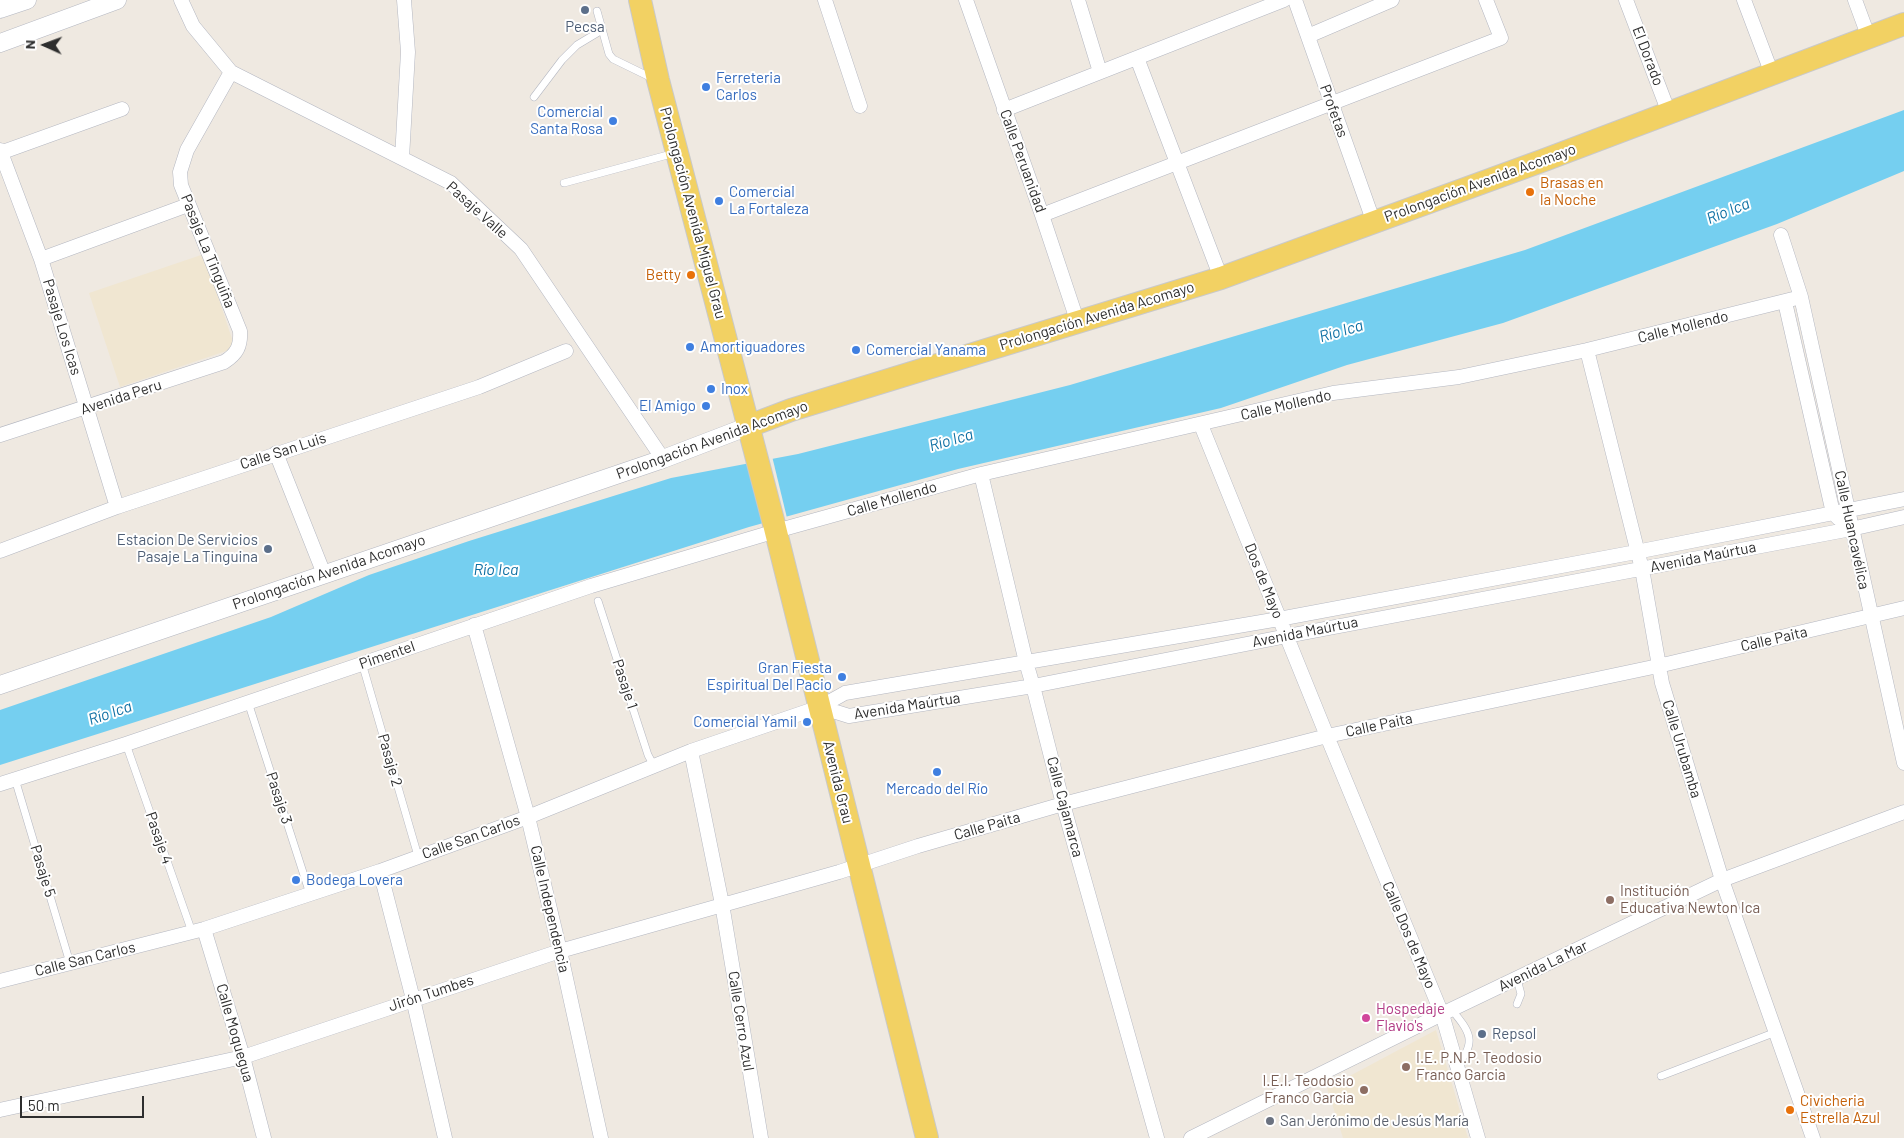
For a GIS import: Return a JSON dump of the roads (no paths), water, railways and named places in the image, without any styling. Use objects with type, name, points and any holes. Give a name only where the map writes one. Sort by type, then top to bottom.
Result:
[{"type":"main road","name":"Prolongación Avenida Miguel Grau","points":[[640,0],[658,80],[748,426]]},
{"type":"main road","name":"Prolongación Avenida Acomayo","points":[[748,426],[791,410],[1221,278],[1669,113],[1904,24]]},
{"type":"main road","name":"Avenida Grau","points":[[748,426],[928,1138]]},
{"type":"street","points":[[0,9],[27,0]]},
{"type":"street","points":[[0,43],[117,0]]},
{"type":"street","name":"Pasaje Valle","points":[[181,0],[193,26],[231,72],[451,183],[521,250],[663,459]]},
{"type":"street","points":[[402,158],[408,52],[404,0]]},
{"type":"street","points":[[825,0],[860,106]]},
{"type":"street","name":"Calle Peruanidad","points":[[966,0],[1078,323]]},
{"type":"street","points":[[1078,0],[1100,72]]},
{"type":"street","points":[[1004,110],[1284,0]]},
{"type":"street","name":"Profetas","points":[[1295,0],[1374,222]]},
{"type":"street","points":[[1308,36],[1364,5],[1392,0]]},
{"type":"street","points":[[1042,215],[1501,38],[1486,0]]},
{"type":"street","name":"El Dorado","points":[[1626,0],[1669,113]]},
{"type":"street","points":[[1744,0],[1772,74]]},
{"type":"street","points":[[1855,0],[1869,38]]},
{"type":"street","points":[[1137,58],[1221,278]]},
{"type":"street","name":"Pasaje La Tinguiña","points":[[231,72],[183,161],[180,172],[181,185],[188,205],[240,330],[241,342],[237,351]]},
{"type":"street","points":[[0,152],[122,109]]},
{"type":"street","name":"Pasaje Los Icas","points":[[0,152],[41,259],[117,506]]},
{"type":"street","points":[[41,259],[188,205]]},
{"type":"street","name":"Calle Huancavélica","points":[[1781,235],[1801,297],[1904,763]]},
{"type":"street","name":"Calle Mollendo","points":[[775,528],[981,474],[1201,425],[1332,393],[1459,377],[1587,350],[1801,297]]},
{"type":"street","points":[[1785,302],[1833,513],[1851,529]]},
{"type":"street","name":"Calle Urubamba","points":[[1587,350],[1636,552],[1642,569],[1658,666],[1722,880],[1813,1138]]},
{"type":"street","name":"Avenida Peru","points":[[0,435],[224,362],[237,351]]},
{"type":"street","name":"Calle San Luis","points":[[0,551],[117,506],[479,387],[566,351]]},
{"type":"street","name":"Dos de Mayo","points":[[1201,425],[1326,736]]},
{"type":"street","name":"Prolongación Avenida Acomayo","points":[[0,685],[663,459],[748,426]]},
{"type":"street","points":[[276,453],[324,574]]},
{"type":"street","name":"Calle Cajamarca","points":[[981,474],[1026,662],[1063,804],[1157,1138]]},
{"type":"street","name":"Avenida Maúrtua","points":[[820,707],[845,693],[1279,618],[1636,552],[1904,499]]},
{"type":"street","name":"Avenida Maúrtua","points":[[820,707],[850,716],[1033,686],[1851,529],[1904,517]]},
{"type":"street","name":"Pimentel","points":[[0,784],[126,744],[591,586],[775,528]]},
{"type":"street","name":"Calle Paita","points":[[859,865],[1063,804],[1326,736],[1658,666],[1904,608]]},
{"type":"street","name":"Calle Independencia","points":[[474,625],[528,817],[601,1138]]},
{"type":"street","name":"Calle San Carlos","points":[[0,981],[198,930],[380,871],[528,817],[690,751],[820,707]]},
{"type":"street","name":"Calle Dos de Mayo","points":[[1326,736],[1447,1012],[1457,1065],[1478,1138]]},
{"type":"street","name":"Calle Cerro Azul","points":[[690,751],[722,904],[761,1138]]},
{"type":"street","name":"Avenida La Mar","points":[[1191,1138],[1722,880],[1904,812]]},
{"type":"street","name":"Jirón Tumbes","points":[[0,1110],[243,1057],[560,951],[859,865]]},
{"type":"street","points":[[380,871],[413,999],[445,1138]]},
{"type":"street","name":"Calle Moquegua","points":[[198,930],[243,1057],[264,1138]]},
{"type":"lane","points":[[597,11],[609,54],[613,59],[658,80]]},
{"type":"lane","points":[[534,97],[562,60],[577,45],[602,30]]},
{"type":"lane","points":[[564,183],[678,152]]},
{"type":"lane","name":"Pasaje 1","points":[[598,601],[648,755],[654,766]]},
{"type":"lane","name":"Pasaje 2","points":[[362,664],[418,856]]},
{"type":"lane","name":"Pasaje 3","points":[[248,701],[310,894]]},
{"type":"lane","name":"Pasaje 4","points":[[126,744],[198,930]]},
{"type":"lane","name":"Pasaje 5","points":[[15,779],[70,963]]},
{"type":"lane","points":[[1517,979],[1521,994],[1517,1004]]},
{"type":"lane","points":[[1447,1012],[1469,1028],[1469,1046],[1465,1056],[1457,1065]]},
{"type":"lane","points":[[1661,1076],[1776,1032]]},
{"type":"water","name":"Río Ica","points":[[1904,110],[1904,171],[1777,224],[1503,323],[1347,365],[1221,408],[958,469],[749,527],[0,765],[0,710],[271,617],[369,575],[469,541],[671,478],[798,454],[1070,385],[1525,250]]},
{"type":"place","name":"Pecsa","points":[[585,10]]},
{"type":"place","name":"Ferreteria Carlos","points":[[706,87]]},
{"type":"place","name":"Comercial Santa Rosa","points":[[613,121]]},
{"type":"place","name":"Brasas en la Noche","points":[[1530,192]]},
{"type":"place","name":"Comercial La Fortaleza","points":[[719,201]]},
{"type":"place","name":"Betty","points":[[691,275]]},
{"type":"place","name":"Amortiguadores","points":[[690,347]]},
{"type":"place","name":"Comercial Yanama","points":[[856,350]]},
{"type":"place","name":"Inox","points":[[711,389]]},
{"type":"place","name":"El Amigo","points":[[706,406]]},
{"type":"place","name":"Estacion De Servicios Pasaje La Tinguina","points":[[268,549]]},
{"type":"place","name":"Gran Fiesta Espiritual Del Pacio","points":[[842,677]]},
{"type":"place","name":"Comercial Yamil","points":[[807,722]]},
{"type":"place","name":"Mercado del Río","points":[[937,772]]},
{"type":"place","name":"Bodega Lovera","points":[[296,880]]},
{"type":"place","name":"Institución Educativa Newton Ica","points":[[1610,900]]},
{"type":"place","name":"Hospedaje Flavio's","points":[[1366,1018]]},
{"type":"place","name":"Repsol","points":[[1482,1034]]},
{"type":"place","name":"I.E. P.N.P. Teodosio Franco Garcia","points":[[1406,1067]]},
{"type":"place","name":"I.E.I. Teodosio Franco Garcia","points":[[1364,1090]]},
{"type":"place","name":"Civicheria Estrella Azul","points":[[1790,1110]]},
{"type":"place","name":"San Jerónimo de Jesús María","points":[[1270,1121]]}]
